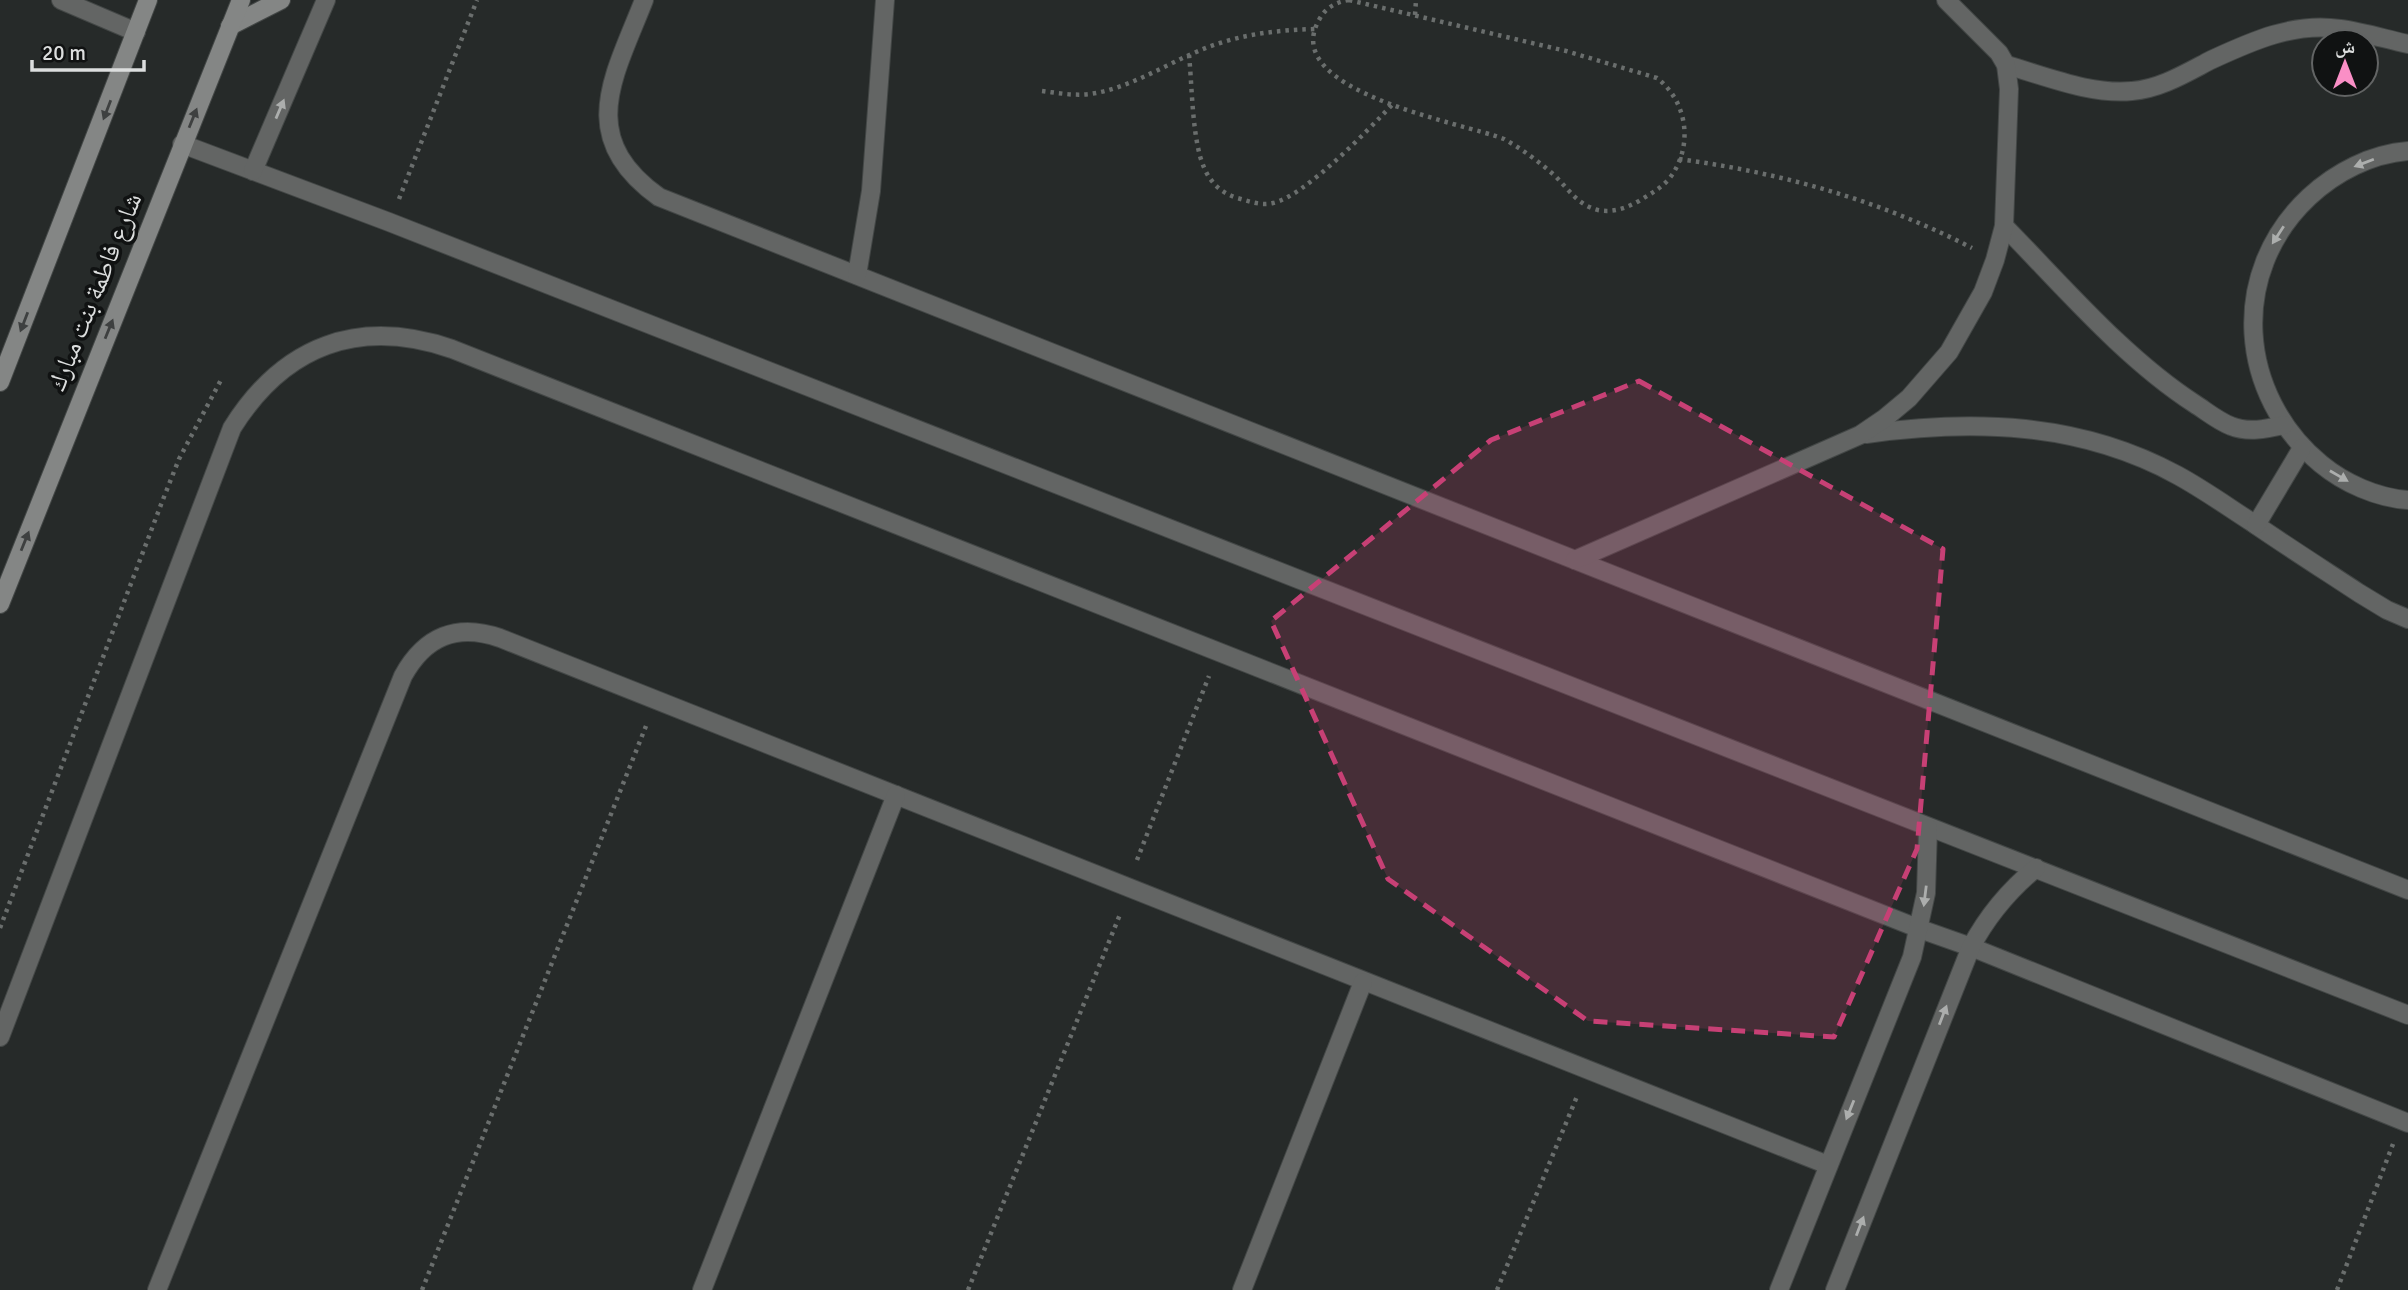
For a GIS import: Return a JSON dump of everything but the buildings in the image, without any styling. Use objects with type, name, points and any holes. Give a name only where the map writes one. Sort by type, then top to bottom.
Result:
[{"type":"street","points":[[61,0],[136,33]]},
{"type":"street","name":"شارع فاطمة بنت مبارك","points":[[0,382],[148,0]]},
{"type":"street","name":"شارع فاطمة بنت مبارك","points":[[0,604],[241,0]]},
{"type":"street","points":[[230,26],[281,0]]},
{"type":"street","points":[[253,172],[326,0]]},
{"type":"street","points":[[644,0],[615,73],[607,120],[612,143],[623,165],[639,183],[659,197],[2408,890]]},
{"type":"street","points":[[856,275],[866,233],[871,191],[884,0]]},
{"type":"street","points":[[1575,560],[1860,435],[1909,398],[1949,352],[1983,292],[2004,226],[2009,89],[2006,65],[1999,53],[1946,0]]},
{"type":"street","points":[[2006,65],[2095,89],[2133,91],[2152,88],[2248,43],[2292,30],[2316,27],[2339,29],[2408,44]]},
{"type":"street","points":[[182,144],[389,222],[2408,1015]]},
{"type":"street","points":[[2408,151],[2392,152],[2356,165],[2323,184],[2295,210],[2273,243],[2258,278],[2252,316],[2254,354],[2265,391],[2284,425],[2302,448],[2331,472],[2364,489],[2408,500]]},
{"type":"street","points":[[2004,226],[2142,365],[2178,393],[2231,426],[2257,430],[2284,425]]},
{"type":"street","points":[[0,1037],[232,428],[247,404],[266,383],[288,365],[313,351],[340,341],[397,335],[452,349],[1970,947],[2405,1122]]},
{"type":"street","points":[[1860,435],[1908,428],[2003,425],[2049,430],[2094,441],[2176,475],[2359,593],[2408,619]]},
{"type":"street","points":[[2256,525],[2302,448]]},
{"type":"street","points":[[158,1290],[403,676],[412,659],[426,645],[462,631],[482,632],[657,699],[1828,1165]]},
{"type":"street","points":[[702,1290],[896,795]]},
{"type":"street","points":[[1779,1290],[1908,967],[1920,929],[1927,883],[1928,828]]},
{"type":"street","points":[[1835,1290],[1970,947],[1998,903],[2036,868]]},
{"type":"street","points":[[1242,1290],[1363,982]]},
{"type":"path","points":[[389,222],[477,0]]},
{"type":"path","points":[[1415,15],[1416,0]]},
{"type":"path","points":[[1340,2],[1359,2],[1566,51],[1657,78],[1668,87],[1682,109],[1683,150],[1668,180],[1656,191],[1628,207],[1601,211],[1579,203],[1552,173],[1504,139],[1392,105],[1329,73],[1315,54],[1315,29],[1324,12],[1340,2]]},
{"type":"path","points":[[1042,91],[1088,94],[1110,90],[1131,83],[1189,55],[1250,34],[1315,29]]},
{"type":"path","points":[[1189,55],[1197,138],[1207,173],[1218,189],[1254,203],[1282,200],[1308,183],[1392,105]]},
{"type":"path","points":[[1679,159],[1748,169],[1843,193],[1908,218],[1995,260]]},
{"type":"path","points":[[0,928],[179,459],[222,378]]},
{"type":"path","points":[[968,1290],[1130,888],[1140,848],[1218,653]]},
{"type":"path","points":[[422,1290],[657,699]]},
{"type":"path","points":[[1497,1290],[1588,1070]]},
{"type":"path","points":[[2337,1290],[2405,1122]]},
{"type":"highlighted area","points":[[1639,381],[1943,549],[1917,849],[1834,1037],[1588,1021],[1388,879],[1271,621],[1491,440]]}]
